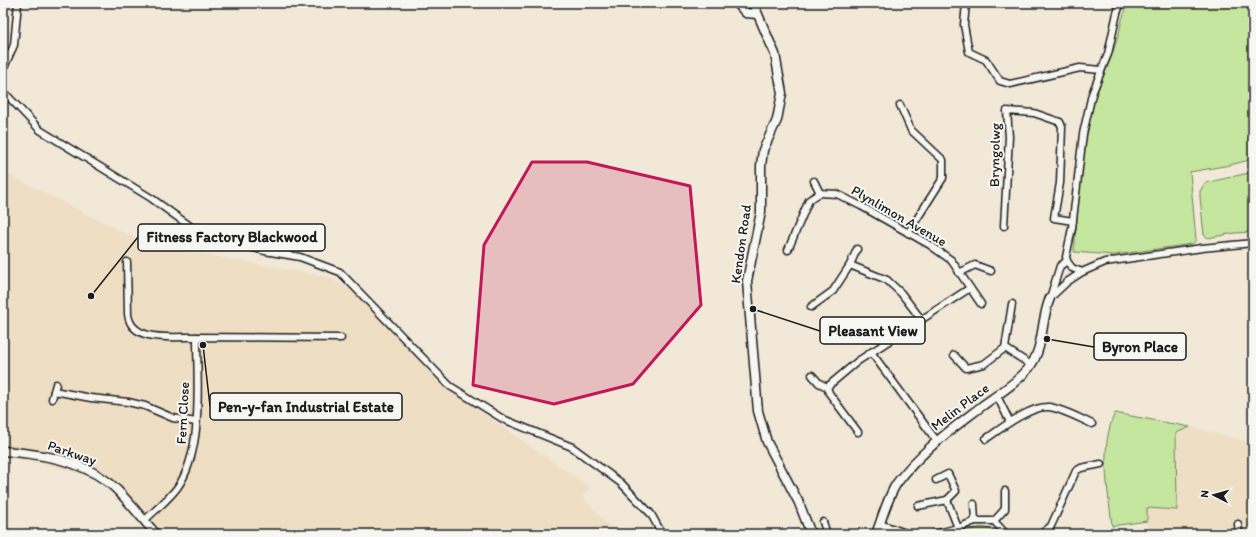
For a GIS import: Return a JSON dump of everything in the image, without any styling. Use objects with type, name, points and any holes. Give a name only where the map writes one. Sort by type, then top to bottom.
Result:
[{"type":"main road","points":[[737,3],[746,13],[757,14]]},
{"type":"main road","name":"Kendon Road","points":[[753,3],[775,54],[782,93],[777,120],[763,150],[761,166],[761,212],[747,281],[758,412],[767,442],[799,503],[811,534]]},
{"type":"main road","name":"Melin Place","points":[[876,534],[896,484],[936,440],[996,396],[1031,365],[1038,349],[1043,320],[1050,298]]},
{"type":"main road","name":"Parkway","points":[[3,451],[53,457],[86,468],[109,482],[156,534]]},
{"type":"street","points":[[3,70],[14,45],[18,3]]},
{"type":"street","points":[[966,3],[964,25],[969,52],[986,60],[1000,81],[1010,84],[1080,68],[1101,70]]},
{"type":"street","points":[[1082,272],[1072,268],[1067,262],[1066,257],[1073,221],[1083,134],[1092,94],[1108,54],[1116,13],[1121,3]]},
{"type":"street","points":[[3,91],[40,130],[151,198],[201,234],[265,251],[300,257],[340,272],[450,386],[503,420],[572,447],[622,483],[651,514],[662,534]]},
{"type":"street","points":[[900,105],[911,130],[943,160],[943,178],[908,233]]},
{"type":"street","name":"Bryngolwg","points":[[1004,226],[1009,137],[1007,111],[1034,112],[1060,122],[1062,127],[1060,184],[1054,218],[1073,221]]},
{"type":"street","points":[[788,250],[809,200],[820,193],[814,180]]},
{"type":"street","name":"Plynlimon Avenue","points":[[820,193],[837,194],[908,233],[951,260],[981,304]]},
{"type":"street","points":[[1050,298],[1067,282],[1082,272],[1105,262],[1202,248],[1253,243]]},
{"type":"street","points":[[811,308],[833,291],[850,265],[857,249]]},
{"type":"street","points":[[127,262],[128,314],[134,329],[145,335],[197,337],[342,338]]},
{"type":"street","points":[[1050,298],[1060,266],[1067,262]]},
{"type":"street","points":[[850,265],[887,280],[901,293],[921,318]]},
{"type":"street","points":[[960,273],[975,265],[991,271]]},
{"type":"street","points":[[827,387],[838,376],[871,352],[921,318],[970,288]]},
{"type":"street","points":[[954,355],[966,368],[984,364],[1005,348],[1012,304]]},
{"type":"street","name":"Fern Close","points":[[144,521],[176,489],[182,479],[193,452],[196,422],[197,337]]},
{"type":"street","points":[[1005,348],[1031,365]]},
{"type":"street","points":[[871,352],[936,440]]},
{"type":"street","points":[[812,375],[819,383],[827,387],[829,393],[858,432]]},
{"type":"street","points":[[52,399],[56,384]]},
{"type":"street","points":[[54,392],[128,402],[145,406],[173,418],[196,422]]},
{"type":"street","points":[[996,396],[1010,422]]},
{"type":"street","points":[[986,439],[1010,422],[1032,411],[1048,407],[1092,424]]},
{"type":"street","points":[[1041,534],[1051,526],[1076,471],[1082,468],[1101,464]]},
{"type":"street","points":[[918,506],[946,500],[956,491],[948,474],[936,480]]},
{"type":"street","points":[[994,522],[1005,508],[1005,491]]},
{"type":"street","points":[[946,500],[958,528]]},
{"type":"street","points":[[974,504],[975,521]]},
{"type":"street","points":[[934,534],[958,528],[975,521],[994,522],[1006,534]]},
{"type":"street","points":[[823,522],[827,534]]},
{"type":"street","points":[[880,524],[898,532],[909,534]]},
{"type":"street","points":[[1238,524],[1239,534]]},
{"type":"highlighted area","points":[[532,162],[587,162],[690,186],[701,305],[633,384],[554,404],[473,385],[484,245]]},
{"type":"shaded area","points":[[3,172],[146,244],[328,277],[355,292],[439,382],[590,488],[582,496],[616,534],[150,534],[101,480],[49,465],[3,457]]},
{"type":"shaded area","points":[[1190,427],[1253,443],[1253,534],[1148,534],[1147,508],[1177,510],[1176,433]]},
{"type":"green space","points":[[1130,3],[1253,3],[1253,159],[1230,165],[1190,172],[1196,240],[1192,244],[1114,255],[1074,252],[1080,179],[1093,106],[1117,40],[1122,18]]},
{"type":"green space","points":[[1253,172],[1253,232],[1235,233],[1208,238],[1204,235],[1200,197],[1200,191],[1205,183]]},
{"type":"green space","points":[[1115,413],[1190,427],[1176,433],[1177,510],[1147,508],[1147,521],[1112,526],[1107,483],[1106,454],[1110,426]]},
{"type":"green space","points":[[981,527],[990,529],[996,534],[954,534]]},
{"type":"place","name":"Fitness Factory Blackwood","points":[[91,296]]},
{"type":"place","name":"Pleasant View","points":[[753,309]]},
{"type":"place","name":"Byron Place","points":[[1047,339]]},
{"type":"place","name":"Pen-y-fan Industrial Estate","points":[[203,345]]}]
